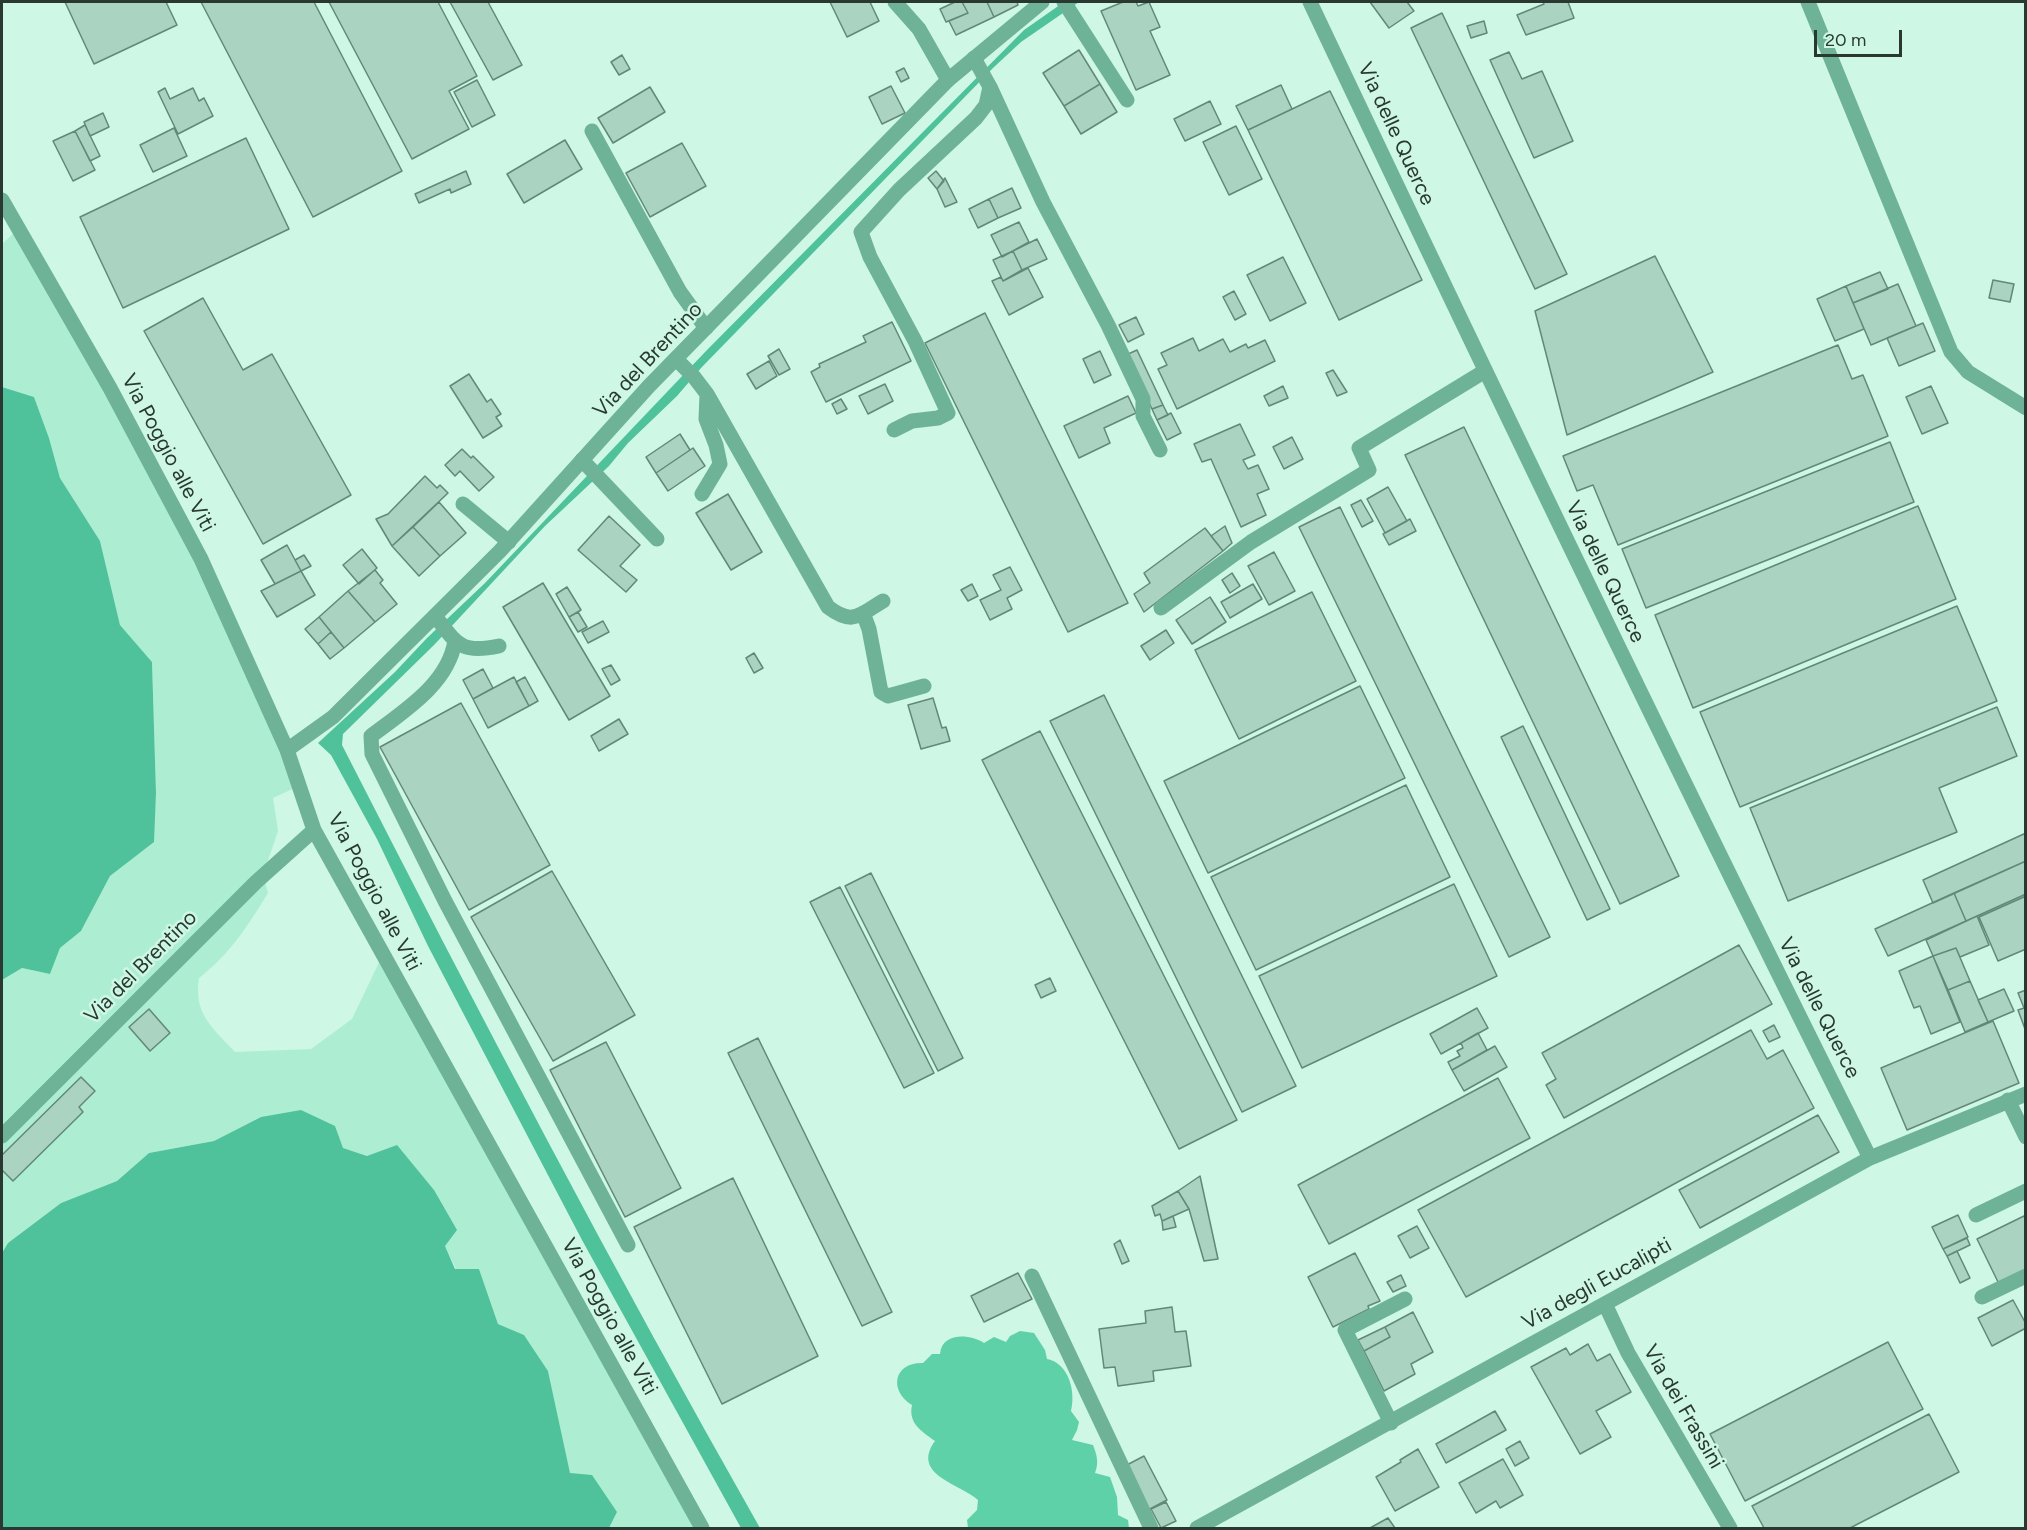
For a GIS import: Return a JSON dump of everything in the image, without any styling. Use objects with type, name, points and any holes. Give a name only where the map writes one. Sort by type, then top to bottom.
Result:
[{"type":"street","points":[[895,2],[919,29],[948,80]]},
{"type":"street","name":"Via del Brentino","points":[[287,750],[333,717],[435,616],[508,542],[676,359],[948,80],[1042,2]]},
{"type":"street","points":[[1064,2],[1127,100]]},
{"type":"street","name":"Via delle Querce","points":[[1310,2],[1485,371],[1751,919],[1870,1158]]},
{"type":"street","points":[[1808,2],[1951,352],[1968,372],[2013,398],[2025,408]]},
{"type":"street","points":[[974,58],[990,87],[1043,202],[1108,325],[1143,399],[1143,416],[1160,450]]},
{"type":"street","points":[[894,430],[912,421],[938,418],[948,413],[915,341],[870,257],[861,232],[899,190],[976,118],[986,105],[990,87]]},
{"type":"street","points":[[592,131],[680,292],[706,328]]},
{"type":"street","name":"Via Poggio alle Viti","points":[[2,204],[110,388],[201,559],[287,750],[314,830],[702,1528]]},
{"type":"street","points":[[676,359],[707,394],[828,607],[842,618],[856,617],[883,601]]},
{"type":"street","points":[[1161,608],[1251,542],[1369,470],[1359,448],[1485,371]]},
{"type":"street","points":[[702,494],[720,464],[717,445],[706,419],[707,394]]},
{"type":"street","points":[[582,460],[657,540]]},
{"type":"street","points":[[463,504],[508,542]]},
{"type":"street","points":[[863,613],[881,692],[888,696],[924,686]]},
{"type":"street","points":[[435,616],[455,641],[463,647],[479,650],[499,646]]},
{"type":"street","points":[[455,641],[452,656],[426,693],[371,736],[372,754],[445,901],[628,1245]]},
{"type":"street","name":"Via del Brentino","points":[[2,1136],[256,882],[314,830]]},
{"type":"street","name":"Via degli Eucalipti","points":[[1197,1528],[1870,1158],[2025,1094]]},
{"type":"street","points":[[2008,1100],[2025,1137]]},
{"type":"street","points":[[1976,1215],[2025,1191]]},
{"type":"street","points":[[1032,1276],[1151,1528]]},
{"type":"street","points":[[1982,1297],[2025,1276]]},
{"type":"street","points":[[1391,1423],[1345,1330],[1405,1299]]},
{"type":"street","name":"Via dei Frassini","points":[[1605,1304],[1628,1353],[1730,1528]]},
{"type":"shaded area","points":[[1064,2],[1079,2],[1021,42],[993,68],[701,368],[677,396],[628,443],[609,466],[545,526],[434,645],[343,734],[342,745],[443,942],[599,1237],[760,1528],[741,1528],[582,1240],[428,946],[377,839],[331,755],[318,743],[395,672],[485,583],[707,350],[1024,30]]},
{"type":"shaded area","points":[[18,229],[201,559],[299,786],[273,798],[278,831],[263,875],[268,893],[229,950],[199,978],[199,1001],[206,1020],[235,1052],[311,1049],[352,1019],[383,954],[702,1528],[609,1528],[617,1512],[570,1474],[548,1371],[524,1335],[498,1324],[479,1269],[456,1269],[445,1246],[367,1156],[342,1148],[335,1126],[261,1117],[214,1141],[149,1153],[117,1181],[61,1203],[8,1243],[2,1253],[2,980],[22,968],[50,974],[60,948],[81,931],[110,876],[153,842],[156,793],[152,662],[120,625],[100,541],[60,478],[34,397],[2,387],[2,244]]},
{"type":"shaded area","points":[[2,387],[34,397],[60,478],[100,541],[120,625],[152,662],[156,793],[154,842],[110,876],[81,931],[60,948],[50,974],[22,968],[2,980]]},
{"type":"shaded area","points":[[301,1110],[335,1126],[343,1148],[367,1156],[397,1145],[434,1190],[457,1230],[445,1246],[455,1269],[479,1269],[498,1324],[524,1335],[548,1371],[570,1473],[592,1475],[617,1512],[609,1528],[2,1528],[2,1253],[8,1243],[61,1203],[117,1181],[149,1153],[214,1141],[261,1117]]},
{"type":"shaded area","points":[[1020,1331],[1034,1333],[1045,1350],[1047,1359],[1061,1366],[1066,1372],[1071,1387],[1071,1411],[1079,1422],[1072,1440],[1093,1445],[1097,1459],[1095,1473],[1110,1477],[1117,1497],[1118,1515],[1128,1520],[1129,1528],[968,1528],[967,1520],[977,1510],[978,1500],[933,1470],[929,1462],[929,1453],[935,1441],[914,1422],[912,1405],[904,1399],[897,1385],[900,1372],[913,1364],[923,1363],[932,1354],[940,1354],[942,1347],[951,1338],[972,1338],[984,1343],[994,1337],[1006,1342],[1010,1336]]},
{"type":"building","points":[[65,2],[166,2],[177,25],[94,64]]},
{"type":"building","points":[[201,2],[314,2],[402,171],[313,217]]},
{"type":"building","points":[[329,2],[438,2],[477,76],[449,91],[469,129],[412,159]]},
{"type":"building","points":[[450,2],[488,2],[522,65],[493,80]]},
{"type":"building","points":[[830,2],[870,2],[879,21],[847,37]]},
{"type":"building","points":[[955,2],[962,2],[968,13],[946,22],[940,9]]},
{"type":"building","points":[[962,2],[987,2],[994,17],[956,35],[949,21],[968,13]]},
{"type":"building","points":[[987,2],[1017,2],[1018,5],[994,17]]},
{"type":"building","points":[[1123,2],[1136,2],[1138,6],[1149,2],[1160,27],[1150,31],[1170,75],[1136,90],[1101,11]]},
{"type":"building","points":[[1370,2],[1407,2],[1414,11],[1389,28]]},
{"type":"building","points":[[1543,2],[1568,2],[1574,18],[1526,35],[1517,15],[1544,4]]},
{"type":"building","points":[[1442,13],[1567,274],[1535,289],[1411,28]]},
{"type":"building","points":[[1484,21],[1487,33],[1471,38],[1467,26]]},
{"type":"building","points":[[1079,50],[1100,84],[1064,106],[1043,73]]},
{"type":"building","points":[[1509,52],[1522,79],[1542,71],[1573,141],[1534,158],[1490,60]]},
{"type":"building","points":[[622,55],[630,69],[619,75],[611,62]]},
{"type":"building","points":[[904,68],[909,78],[901,82],[896,72]]},
{"type":"building","points":[[477,80],[495,115],[472,127],[454,92]]},
{"type":"building","points":[[1100,84],[1117,112],[1081,134],[1064,106]]},
{"type":"building","points":[[1281,85],[1292,109],[1248,130],[1236,106]]},
{"type":"building","points":[[891,86],[905,113],[882,124],[869,97]]},
{"type":"building","points":[[650,87],[665,112],[613,143],[598,118]]},
{"type":"building","points":[[165,88],[170,99],[193,88],[199,101],[204,98],[213,116],[178,134],[158,92]]},
{"type":"building","points":[[1330,91],[1422,280],[1339,320],[1248,130]]},
{"type":"building","points":[[1210,101],[1221,124],[1185,141],[1174,119]]},
{"type":"building","points":[[103,113],[109,127],[90,136],[84,122]]},
{"type":"building","points":[[85,125],[100,156],[90,161],[75,131]]},
{"type":"building","points":[[1236,126],[1262,179],[1229,195],[1203,142]]},
{"type":"building","points":[[174,128],[187,156],[153,172],[140,145]]},
{"type":"building","points":[[75,131],[95,170],[73,181],[53,141]]},
{"type":"building","points":[[246,138],[289,229],[123,308],[80,217]]},
{"type":"building","points":[[565,140],[582,169],[524,203],[507,174]]},
{"type":"building","points":[[682,143],[706,186],[650,217],[626,173]]},
{"type":"building","points":[[466,171],[471,184],[451,193],[450,189],[419,203],[415,194]]},
{"type":"building","points":[[936,171],[944,181],[937,189],[928,178]]},
{"type":"building","points":[[945,178],[957,202],[945,207],[937,189]]},
{"type":"building","points":[[1012,188],[1021,208],[998,218],[989,199]]},
{"type":"building","points":[[989,199],[998,218],[978,228],[969,209]]},
{"type":"building","points":[[1019,222],[1029,242],[1002,257],[991,235]]},
{"type":"building","points":[[1037,239],[1047,259],[1022,270],[1013,251]]},
{"type":"building","points":[[1013,251],[1022,270],[1003,281],[993,260]]},
{"type":"building","points":[[1655,256],[1713,372],[1567,435],[1535,311]]},
{"type":"building","points":[[1283,257],[1306,303],[1270,321],[1247,275]]},
{"type":"building","points":[[1028,268],[1043,297],[1009,315],[992,281],[1001,277],[1003,281]]},
{"type":"building","points":[[1880,272],[1888,289],[1853,303],[1846,286]]},
{"type":"building","points":[[1993,280],[2014,284],[2010,302],[1989,298]]},
{"type":"building","points":[[1898,284],[1916,326],[1871,345],[1853,303]]},
{"type":"building","points":[[1846,286],[1864,329],[1835,341],[1817,299]]},
{"type":"building","points":[[1234,291],[1246,314],[1235,320],[1223,297]]},
{"type":"building","points":[[203,298],[243,370],[272,354],[351,495],[263,544],[144,331]]},
{"type":"building","points":[[985,313],[1128,603],[1068,632],[925,343]]},
{"type":"building","points":[[1136,317],[1144,334],[1128,342],[1119,325]]},
{"type":"building","points":[[892,322],[911,361],[826,402],[811,372],[820,367],[819,364],[866,342],[863,336]]},
{"type":"building","points":[[1923,323],[1935,351],[1899,366],[1887,338]]},
{"type":"building","points":[[1193,338],[1199,351],[1223,339],[1230,352],[1246,344],[1248,348],[1265,340],[1275,361],[1177,409],[1158,369],[1167,365],[1161,353]]},
{"type":"building","points":[[1838,345],[1852,379],[1863,375],[1888,436],[1618,545],[1593,485],[1577,491],[1563,456]]},
{"type":"building","points":[[779,349],[790,369],[779,375],[768,356]]},
{"type":"building","points":[[1137,350],[1163,405],[1152,409],[1126,355]]},
{"type":"building","points":[[1100,351],[1111,375],[1094,383],[1083,359]]},
{"type":"building","points":[[769,361],[777,376],[756,389],[747,374]]},
{"type":"building","points":[[1333,370],[1347,392],[1337,396],[1326,373]]},
{"type":"building","points":[[469,374],[487,402],[491,399],[501,414],[496,417],[502,426],[483,438],[450,386]]},
{"type":"building","points":[[885,384],[893,401],[868,414],[859,396]]},
{"type":"building","points":[[1283,386],[1288,398],[1269,406],[1264,396]]},
{"type":"building","points":[[1931,386],[1948,423],[1922,434],[1906,397]]},
{"type":"building","points":[[1128,396],[1136,413],[1104,428],[1110,443],[1079,458],[1064,426]]},
{"type":"building","points":[[841,399],[847,409],[837,414],[832,404]]},
{"type":"building","points":[[1163,405],[1168,415],[1157,420],[1152,409]]},
{"type":"building","points":[[1171,413],[1181,433],[1167,440],[1157,420]]},
{"type":"building","points":[[1240,424],[1255,455],[1243,460],[1248,469],[1258,465],[1269,489],[1257,494],[1266,515],[1241,527],[1211,459],[1202,462],[1194,444]]},
{"type":"building","points":[[1464,427],[1679,876],[1620,904],[1405,455]]},
{"type":"building","points":[[680,434],[690,450],[656,473],[646,457]]},
{"type":"building","points":[[1292,437],[1303,459],[1284,469],[1273,447]]},
{"type":"building","points":[[1890,442],[1914,502],[1646,608],[1622,549]]},
{"type":"building","points":[[693,448],[705,466],[668,491],[656,473]]},
{"type":"building","points":[[462,449],[471,458],[473,456],[494,477],[479,491],[460,471],[455,476],[445,465]]},
{"type":"building","points":[[425,476],[437,488],[440,485],[448,493],[392,546],[376,519],[388,514]]},
{"type":"building","points":[[1388,487],[1407,521],[1385,533],[1367,499]]},
{"type":"building","points":[[728,494],[762,552],[731,570],[696,513]]},
{"type":"building","points":[[1361,500],[1373,521],[1362,527],[1351,505]]},
{"type":"building","points":[[439,502],[466,533],[440,556],[413,527]]},
{"type":"building","points":[[1918,506],[1956,599],[1693,708],[1655,615]]},
{"type":"building","points":[[1340,507],[1550,937],[1509,957],[1299,527]]},
{"type":"building","points":[[609,516],[640,545],[620,566],[637,580],[626,592],[578,550]]},
{"type":"building","points":[[1410,519],[1416,531],[1389,545],[1383,534]]},
{"type":"building","points":[[1225,526],[1232,543],[1223,551],[1211,536]]},
{"type":"building","points":[[413,527],[440,556],[419,576],[392,546]]},
{"type":"building","points":[[1205,528],[1223,551],[1144,612],[1134,594],[1150,583],[1144,573]]},
{"type":"building","points":[[287,545],[301,571],[275,584],[261,560]]},
{"type":"building","points":[[362,549],[377,568],[359,584],[343,565]]},
{"type":"building","points":[[1274,552],[1295,591],[1269,605],[1248,566]]},
{"type":"building","points":[[304,555],[311,566],[301,571],[295,560]]},
{"type":"building","points":[[1010,567],[1022,590],[1007,598],[1012,609],[990,620],[980,600],[1001,590],[993,575]]},
{"type":"building","points":[[375,570],[383,580],[380,583],[397,604],[375,622],[348,591]]},
{"type":"building","points":[[301,571],[315,595],[277,617],[261,591]]},
{"type":"building","points":[[1232,573],[1240,586],[1230,593],[1222,580]]},
{"type":"building","points":[[543,583],[610,696],[569,720],[503,607]]},
{"type":"building","points":[[972,584],[978,596],[968,601],[961,590]]},
{"type":"building","points":[[1253,584],[1262,599],[1230,618],[1221,602]]},
{"type":"building","points":[[567,587],[581,610],[569,617],[556,594]]},
{"type":"building","points":[[348,591],[375,622],[344,648],[319,617]]},
{"type":"building","points":[[1312,592],[1356,681],[1239,739],[1195,650]]},
{"type":"building","points":[[1210,597],[1226,622],[1192,644],[1176,620]]},
{"type":"building","points":[[1957,606],[1997,701],[1740,807],[1700,712]]},
{"type":"building","points":[[578,612],[587,627],[578,632],[569,617]]},
{"type":"building","points":[[319,617],[331,632],[318,644],[305,629]]},
{"type":"building","points":[[603,621],[609,632],[588,643],[582,632]]},
{"type":"building","points":[[1166,630],[1174,643],[1150,660],[1141,646]]},
{"type":"building","points":[[331,632],[344,648],[330,659],[318,644]]},
{"type":"building","points":[[754,653],[763,668],[754,673],[746,658]]},
{"type":"building","points":[[611,665],[620,680],[611,685],[602,669]]},
{"type":"building","points":[[483,669],[493,688],[473,699],[463,680]]},
{"type":"building","points":[[514,677],[529,706],[488,728],[473,699]]},
{"type":"building","points":[[525,677],[538,701],[529,706],[516,682]]},
{"type":"building","points":[[1360,686],[1405,778],[1208,873],[1164,781]]},
{"type":"building","points":[[1104,695],[1296,1086],[1242,1112],[1050,721]]},
{"type":"building","points":[[933,698],[942,728],[946,727],[950,741],[921,749],[908,705]]},
{"type":"building","points":[[461,703],[550,865],[469,910],[380,747]]},
{"type":"building","points":[[1997,707],[2017,756],[1939,788],[1957,832],[1788,901],[1750,808]]},
{"type":"building","points":[[619,719],[628,734],[599,751],[591,736]]},
{"type":"building","points":[[1523,726],[1610,909],[1587,920],[1501,737]]},
{"type":"building","points":[[1040,731],[1237,1120],[1179,1149],[982,760]]},
{"type":"building","points":[[1406,785],[1450,877],[1256,970],[1211,877]]},
{"type":"building","points":[[2026,833],[2026,861],[1933,903],[1923,880]]},
{"type":"building","points":[[2026,861],[2026,894],[1966,921],[1954,893]]},
{"type":"building","points":[[552,871],[635,1015],[553,1061],[471,917]]},
{"type":"building","points":[[871,873],[963,1058],[938,1071],[845,886]]},
{"type":"building","points":[[1454,884],[1497,976],[1302,1068],[1259,976]]},
{"type":"building","points":[[840,887],[934,1073],[904,1088],[810,902]]},
{"type":"building","points":[[1954,893],[1966,921],[1888,956],[1875,929]]},
{"type":"building","points":[[2026,896],[2026,949],[1998,961],[1979,917]]},
{"type":"building","points":[[1977,916],[1989,945],[1960,957],[1956,948],[1933,956],[1926,940]]},
{"type":"building","points":[[1739,945],[1772,1004],[1564,1118],[1546,1085],[1556,1079],[1542,1053]]},
{"type":"building","points":[[1956,948],[1970,981],[1948,990],[1933,956]]},
{"type":"building","points":[[1933,956],[1960,1022],[1931,1034],[1920,1006],[1914,1008],[1899,971]]},
{"type":"building","points":[[1050,978],[1056,991],[1041,998],[1035,985]]},
{"type":"building","points":[[1970,981],[1988,1022],[1965,1032],[1948,990]]},
{"type":"building","points":[[2004,989],[2014,1011],[1988,1022],[1978,1000]]},
{"type":"building","points":[[2026,990],[2025,1029],[2018,1010],[2024,1008],[2018,993]]},
{"type":"building","points":[[1477,1008],[1488,1028],[1441,1054],[1430,1034]]},
{"type":"building","points":[[149,1009],[170,1033],[150,1051],[129,1027]]},
{"type":"building","points":[[1993,1021],[2019,1083],[1907,1130],[1881,1068]]},
{"type":"building","points":[[1774,1025],[1780,1037],[1769,1042],[1763,1031]]},
{"type":"building","points":[[1751,1030],[1767,1059],[1783,1050],[1814,1108],[1466,1297],[1418,1210]]},
{"type":"building","points":[[1478,1033],[1487,1050],[1452,1070],[1448,1062],[1460,1056],[1457,1051],[1463,1048],[1461,1043]]},
{"type":"building","points":[[758,1038],[892,1312],[862,1326],[728,1053]]},
{"type":"building","points":[[606,1042],[681,1188],[625,1217],[550,1070]]},
{"type":"building","points":[[1495,1046],[1507,1067],[1464,1091],[1452,1070]]},
{"type":"building","points":[[81,1077],[95,1091],[79,1107],[83,1112],[13,1181],[2,1170],[2,1155]]},
{"type":"building","points":[[1498,1078],[1530,1138],[1329,1244],[1298,1185]]},
{"type":"building","points":[[1818,1115],[1839,1152],[1700,1228],[1679,1190]]},
{"type":"building","points":[[1200,1176],[1218,1259],[1204,1261],[1189,1209],[1178,1191]]},
{"type":"building","points":[[733,1178],[818,1356],[722,1404],[634,1227]]},
{"type":"building","points":[[1178,1191],[1189,1209],[1162,1221],[1160,1214],[1155,1216],[1152,1206]]},
{"type":"building","points":[[1958,1215],[1968,1237],[1943,1249],[1932,1227]]},
{"type":"building","points":[[1173,1216],[1176,1227],[1163,1230],[1162,1221]]},
{"type":"building","points":[[2024,1216],[2026,1221],[2026,1271],[1999,1284],[1977,1239]]},
{"type":"building","points":[[1417,1226],[1429,1248],[1410,1258],[1398,1236]]},
{"type":"building","points":[[1967,1238],[1970,1245],[1947,1256],[1943,1249]]},
{"type":"building","points":[[1120,1240],[1129,1261],[1122,1264],[1114,1244]]},
{"type":"building","points":[[1957,1251],[1970,1278],[1960,1283],[1947,1256]]},
{"type":"building","points":[[1355,1253],[1380,1301],[1333,1327],[1308,1277]]},
{"type":"building","points":[[1018,1273],[1032,1299],[984,1322],[971,1296]]},
{"type":"building","points":[[1401,1275],[1406,1286],[1393,1292],[1387,1282]]},
{"type":"building","points":[[2013,1300],[2026,1328],[1992,1346],[1978,1318]]},
{"type":"building","points":[[1172,1307],[1175,1332],[1186,1331],[1191,1366],[1153,1371],[1154,1381],[1118,1386],[1115,1367],[1104,1368],[1099,1329],[1146,1323],[1145,1311]]},
{"type":"building","points":[[1413,1312],[1433,1352],[1411,1364],[1415,1374],[1384,1391],[1364,1351],[1390,1337],[1385,1327]]},
{"type":"building","points":[[1385,1327],[1390,1337],[1364,1351],[1358,1340]]},
{"type":"building","points":[[1888,1342],[1923,1409],[1745,1501],[1710,1434]]},
{"type":"building","points":[[1588,1344],[1597,1361],[1610,1354],[1631,1392],[1596,1411],[1611,1437],[1580,1454],[1531,1367],[1566,1348],[1570,1355]]},
{"type":"building","points":[[1495,1411],[1506,1430],[1446,1463],[1436,1444]]},
{"type":"building","points":[[1929,1414],[1959,1472],[1850,1528],[1764,1528],[1752,1506]]},
{"type":"building","points":[[1520,1441],[1529,1458],[1515,1466],[1506,1449]]},
{"type":"building","points":[[1418,1449],[1439,1487],[1395,1511],[1376,1477]]},
{"type":"building","points":[[1144,1456],[1167,1500],[1148,1510],[1125,1466]]},
{"type":"building","points":[[1503,1459],[1523,1495],[1500,1508],[1496,1501],[1476,1513],[1459,1483]]},
{"type":"building","points":[[1166,1502],[1176,1521],[1161,1528],[1151,1509]]},
{"type":"building","points":[[1388,1518],[1395,1528],[1370,1528]]}]
